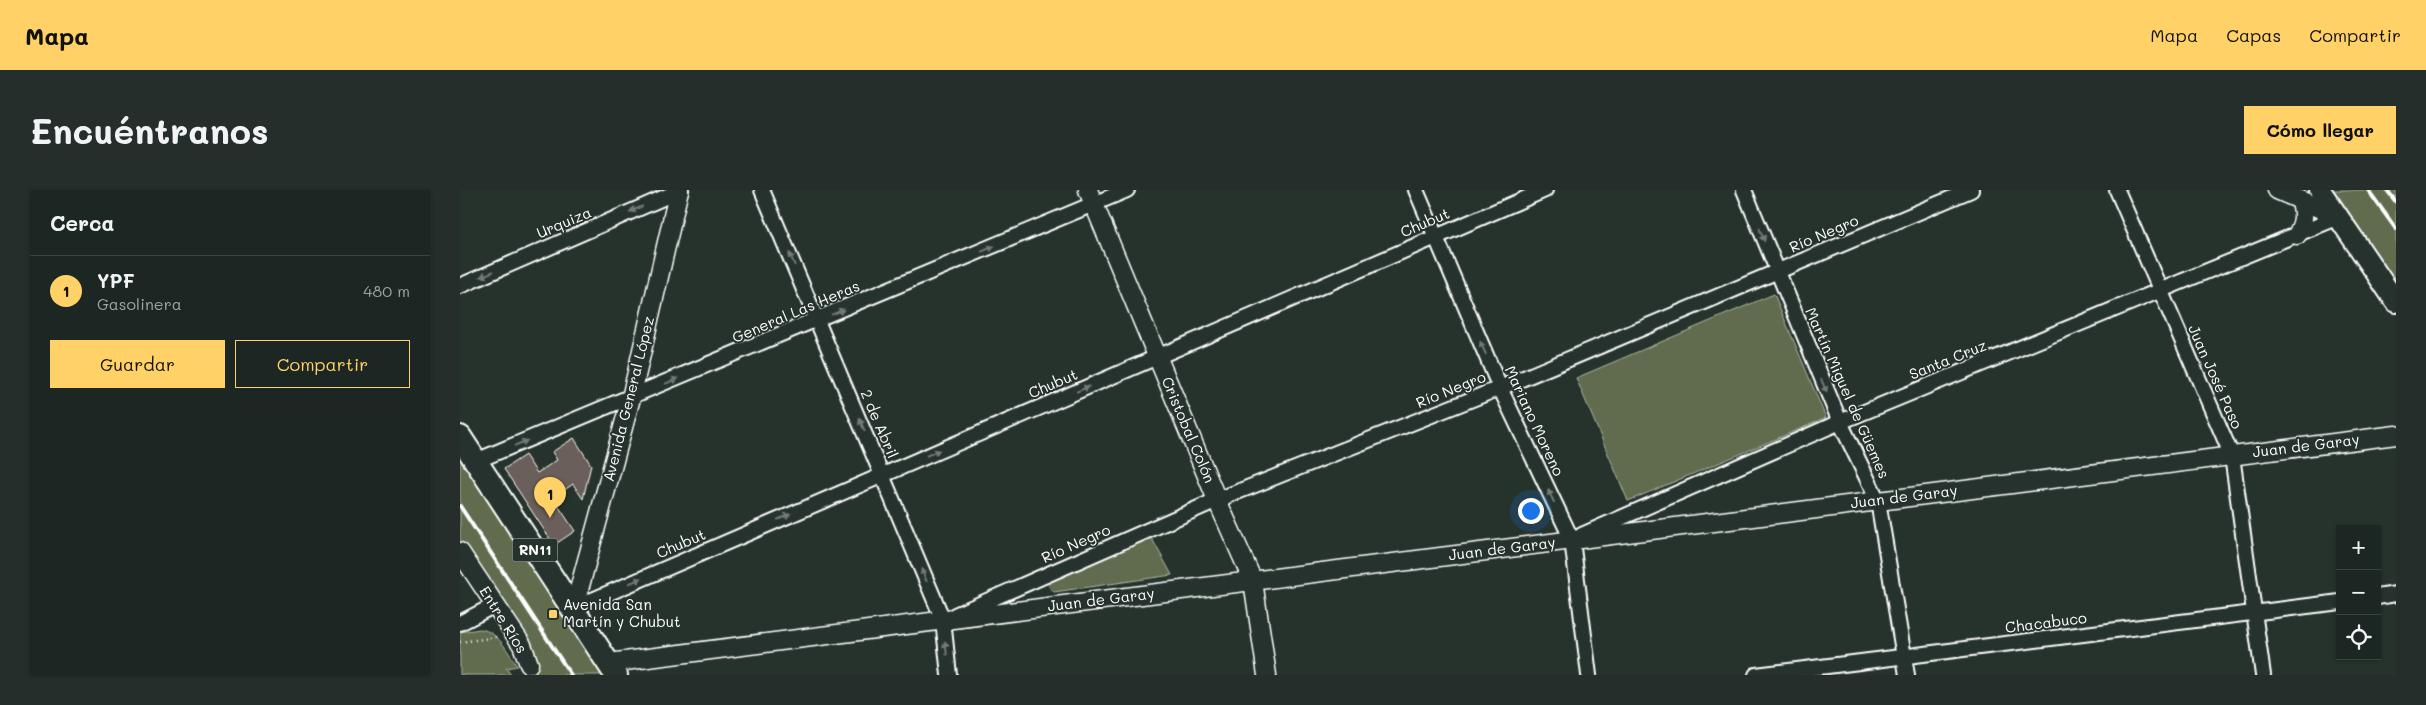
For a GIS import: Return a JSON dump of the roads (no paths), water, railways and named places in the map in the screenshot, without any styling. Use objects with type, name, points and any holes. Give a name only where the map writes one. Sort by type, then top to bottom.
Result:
[{"type":"main road","points":[[2320,190],[2396,302]]},
{"type":"main road","name":"RN11","points":[[460,437],[613,669]]},
{"type":"street","name":"Urquiza","points":[[460,286],[680,190]]},
{"type":"street","name":"Avenida General López","points":[[574,608],[631,398],[680,190]]},
{"type":"street","name":"2 de Abril","points":[[762,190],[943,620],[949,675]]},
{"type":"street","name":"General Las Heras","points":[[476,461],[817,320],[1090,197],[1127,190]]},
{"type":"street","name":"Mariano Moreno","points":[[1416,190],[1434,237],[1500,388],[1572,540],[1589,675]]},
{"type":"street","name":"Chubut","points":[[574,608],[1545,190]]},
{"type":"street","name":"Martín Miguel de Güemes","points":[[1744,190],[1840,422],[1878,501],[1907,675]]},
{"type":"street","name":"Río Negro","points":[[943,620],[1217,500],[1500,388],[1971,190]]},
{"type":"street","name":"Juan José Paso","points":[[2117,190],[2232,456],[2256,614],[2263,675]]},
{"type":"street","points":[[2277,190],[2339,217]]},
{"type":"street","name":"Cristobal Colón","points":[[1090,197],[1217,500],[1254,581],[1267,675]]},
{"type":"street","points":[[2297,235],[2304,222],[2304,210],[2300,200]]},
{"type":"street","name":"Santa Cruz","points":[[1572,540],[1840,422],[2339,217]]},
{"type":"street","name":"Juan de Garay","points":[[613,669],[943,620],[2396,435]]},
{"type":"street","name":"Entre Ríos","points":[[460,552],[504,636],[511,647],[533,670]]},
{"type":"street","name":"Entre Ríos","points":[[460,572],[522,646],[533,670]]},
{"type":"street","points":[[2381,596],[2396,594]]},
{"type":"street","name":"Chacabuco","points":[[1756,675],[2336,603]]},
{"type":"street","points":[[460,622],[490,607]]},
{"type":"railway","points":[[2368,190],[2396,229]]},
{"type":"railway","points":[[2387,190],[2396,202]]},
{"type":"railway","points":[[460,506],[571,675]]},
{"type":"place","name":"YPF","points":[[550,518]]},
{"type":"place","name":"Avenida San Martín y Chubut","points":[[553,614]]}]
